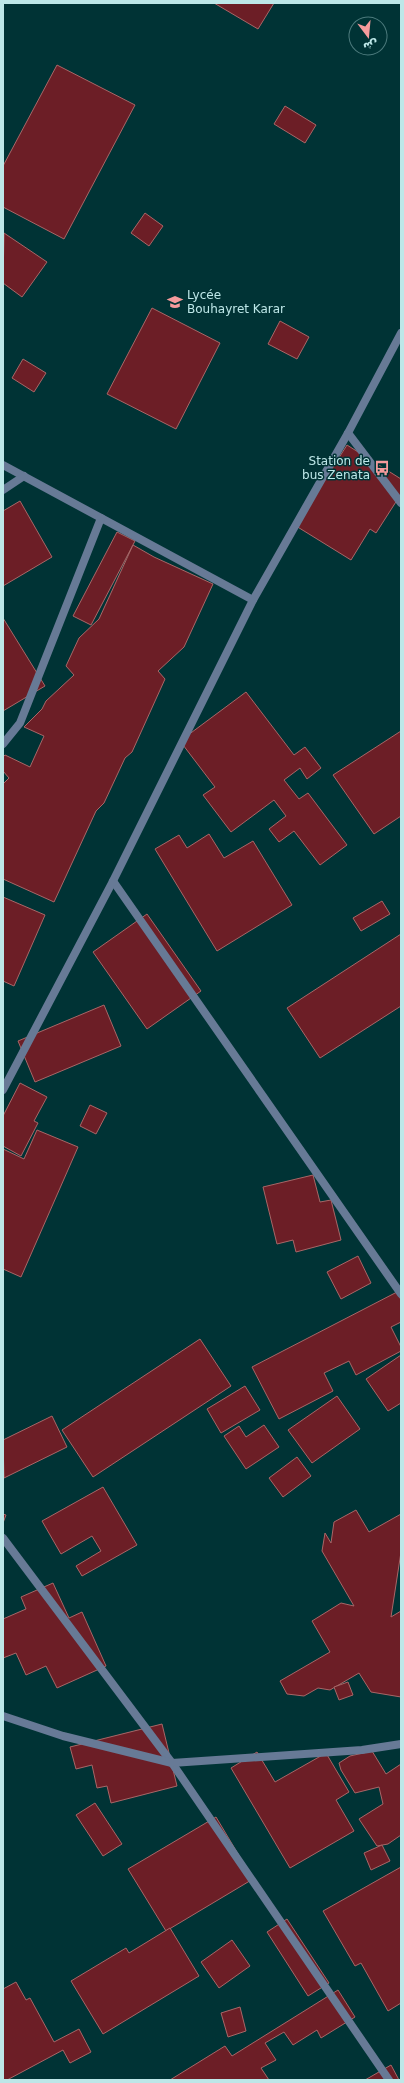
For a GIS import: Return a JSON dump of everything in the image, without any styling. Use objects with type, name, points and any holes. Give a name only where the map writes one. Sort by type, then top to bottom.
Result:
[{"type":"street","points":[[3,1090],[113,882],[253,600],[348,433],[401,333]]},
{"type":"street","points":[[348,433],[401,503]]},
{"type":"street","points":[[3,465],[253,600]]},
{"type":"street","points":[[3,490],[24,476]]},
{"type":"street","points":[[3,744],[20,723],[100,518]]},
{"type":"street","points":[[113,882],[401,1294]]},
{"type":"street","points":[[3,1538],[172,1763],[389,2080]]},
{"type":"street","points":[[3,1716],[63,1736],[172,1763],[362,1750],[401,1744]]},
{"type":"building","points":[[214,3],[274,3],[258,29]]},
{"type":"building","points":[[57,65],[135,105],[64,239],[3,207],[3,166]]},
{"type":"building","points":[[285,106],[316,125],[305,143],[274,124]]},
{"type":"building","points":[[145,213],[163,226],[149,246],[131,233]]},
{"type":"building","points":[[4,233],[47,262],[22,297],[3,283]]},
{"type":"building","points":[[152,308],[220,343],[176,429],[107,394]]},
{"type":"building","points":[[280,321],[309,337],[297,359],[268,344]]},
{"type":"building","points":[[23,359],[46,373],[34,392],[12,378]]},
{"type":"building","points":[[347,445],[401,479],[401,494],[376,533],[370,529],[351,560],[296,526]]},
{"type":"building","points":[[20,501],[52,557],[3,586],[3,511]]},
{"type":"building","points":[[117,532],[135,541],[91,625],[73,616]]},
{"type":"building","points":[[133,545],[154,557],[213,584],[184,647],[158,671],[165,679],[132,752],[125,758],[104,803],[96,811],[54,902],[3,879],[3,784],[9,778],[3,771],[3,757],[5,755],[30,767],[44,736],[24,727],[42,709],[46,701],[74,675],[66,666],[79,638],[99,619]]},
{"type":"building","points":[[3,618],[45,686],[3,711]]},
{"type":"building","points":[[246,692],[294,755],[305,747],[321,768],[307,779],[300,768],[284,780],[299,799],[308,793],[347,845],[320,865],[294,831],[279,842],[269,829],[286,816],[274,800],[231,832],[203,795],[215,787],[180,741]]},
{"type":"building","points":[[401,731],[401,816],[374,834],[333,775]]},
{"type":"building","points":[[209,834],[224,858],[253,841],[292,905],[217,951],[155,849],[179,835],[187,848]]},
{"type":"building","points":[[3,897],[45,915],[14,986],[3,981]]},
{"type":"building","points":[[382,901],[390,914],[361,931],[353,918]]},
{"type":"building","points":[[147,914],[201,991],[147,1029],[93,952]]},
{"type":"building","points":[[401,934],[401,1006],[320,1058],[287,1008]]},
{"type":"building","points":[[104,1005],[121,1046],[35,1082],[18,1041]]},
{"type":"building","points":[[20,1083],[47,1097],[34,1121],[38,1123],[21,1156],[3,1146],[3,1116]]},
{"type":"building","points":[[90,1105],[107,1113],[96,1134],[80,1126]]},
{"type":"building","points":[[37,1130],[78,1147],[21,1277],[3,1269],[3,1149],[24,1159]]},
{"type":"building","points":[[313,1175],[320,1202],[331,1200],[341,1240],[296,1252],[293,1240],[277,1244],[263,1187]]},
{"type":"building","points":[[358,1256],[371,1283],[341,1299],[327,1272]]},
{"type":"building","points":[[397,1292],[401,1300],[401,1322],[391,1327],[401,1347],[401,1351],[356,1375],[349,1361],[324,1373],[333,1391],[279,1419],[252,1367]]},
{"type":"building","points":[[200,1339],[231,1386],[93,1477],[62,1430]]},
{"type":"building","points":[[401,1355],[401,1403],[388,1411],[366,1379]]},
{"type":"building","points":[[245,1386],[260,1410],[221,1433],[207,1409]]},
{"type":"building","points":[[337,1396],[360,1429],[312,1463],[288,1430]]},
{"type":"building","points":[[52,1416],[67,1447],[4,1478],[3,1440]]},
{"type":"building","points":[[264,1425],[279,1447],[246,1469],[224,1436],[239,1426],[246,1437]]},
{"type":"building","points":[[297,1457],[311,1476],[283,1497],[269,1478]]},
{"type":"building","points":[[103,1487],[137,1545],[82,1576],[76,1566],[101,1551],[92,1536],[61,1554],[42,1521]]},
{"type":"building","points":[[356,1510],[369,1532],[401,1514],[401,1552],[391,1617],[401,1611],[401,1697],[371,1692],[359,1673],[330,1690],[318,1688],[304,1696],[287,1694],[280,1681],[330,1652],[312,1621],[341,1603],[354,1606],[322,1551],[325,1533],[331,1543],[334,1522]]},
{"type":"building","points":[[3,1514],[6,1515],[3,1523]]},
{"type":"building","points":[[53,1583],[69,1618],[82,1612],[106,1666],[57,1688],[46,1666],[26,1675],[16,1653],[3,1658],[3,1619],[26,1609],[21,1597]]},
{"type":"building","points":[[348,1682],[353,1695],[339,1700],[334,1687]]},
{"type":"building","points":[[162,1724],[177,1786],[111,1803],[107,1786],[97,1788],[92,1765],[76,1769],[70,1747]]},
{"type":"building","points":[[372,1751],[386,1774],[401,1764],[401,1835],[388,1844],[377,1846],[359,1819],[383,1804],[379,1787],[355,1793],[341,1770],[339,1763],[350,1756]]},
{"type":"building","points":[[257,1752],[275,1782],[326,1753],[349,1792],[336,1800],[354,1831],[290,1868],[231,1768]]},
{"type":"building","points":[[95,1803],[122,1844],[103,1856],[76,1815]]},
{"type":"building","points":[[216,1817],[253,1879],[166,1931],[128,1869]]},
{"type":"building","points":[[382,1845],[390,1861],[371,1870],[364,1853]]},
{"type":"building","points":[[401,1867],[401,2003],[388,2011],[361,1963],[355,1966],[323,1911]]},
{"type":"building","points":[[287,1919],[329,1983],[308,1996],[267,1932]]},
{"type":"building","points":[[170,1928],[199,1976],[103,2034],[71,1981],[126,1948],[129,1953]]},
{"type":"building","points":[[232,1940],[250,1966],[219,1988],[201,1962]]},
{"type":"building","points":[[16,1982],[26,2000],[30,1998],[54,2042],[79,2029],[91,2052],[70,2063],[63,2050],[7,2080],[3,2080],[3,1989]]},
{"type":"building","points":[[338,1990],[355,2017],[321,2038],[317,2030],[293,2045],[284,2032],[265,2043],[276,2060],[261,2068],[269,2080],[170,2080],[225,2046],[232,2056]]},
{"type":"building","points":[[240,2007],[246,2031],[228,2037],[221,2013]]},
{"type":"building","points":[[391,2065],[399,2080],[365,2080]]},
{"type":"place","name":"Lycée Bouhayret Karar","points":[[175,302]]},
{"type":"place","name":"Station de bus Zenata","points":[[382,468]]}]
